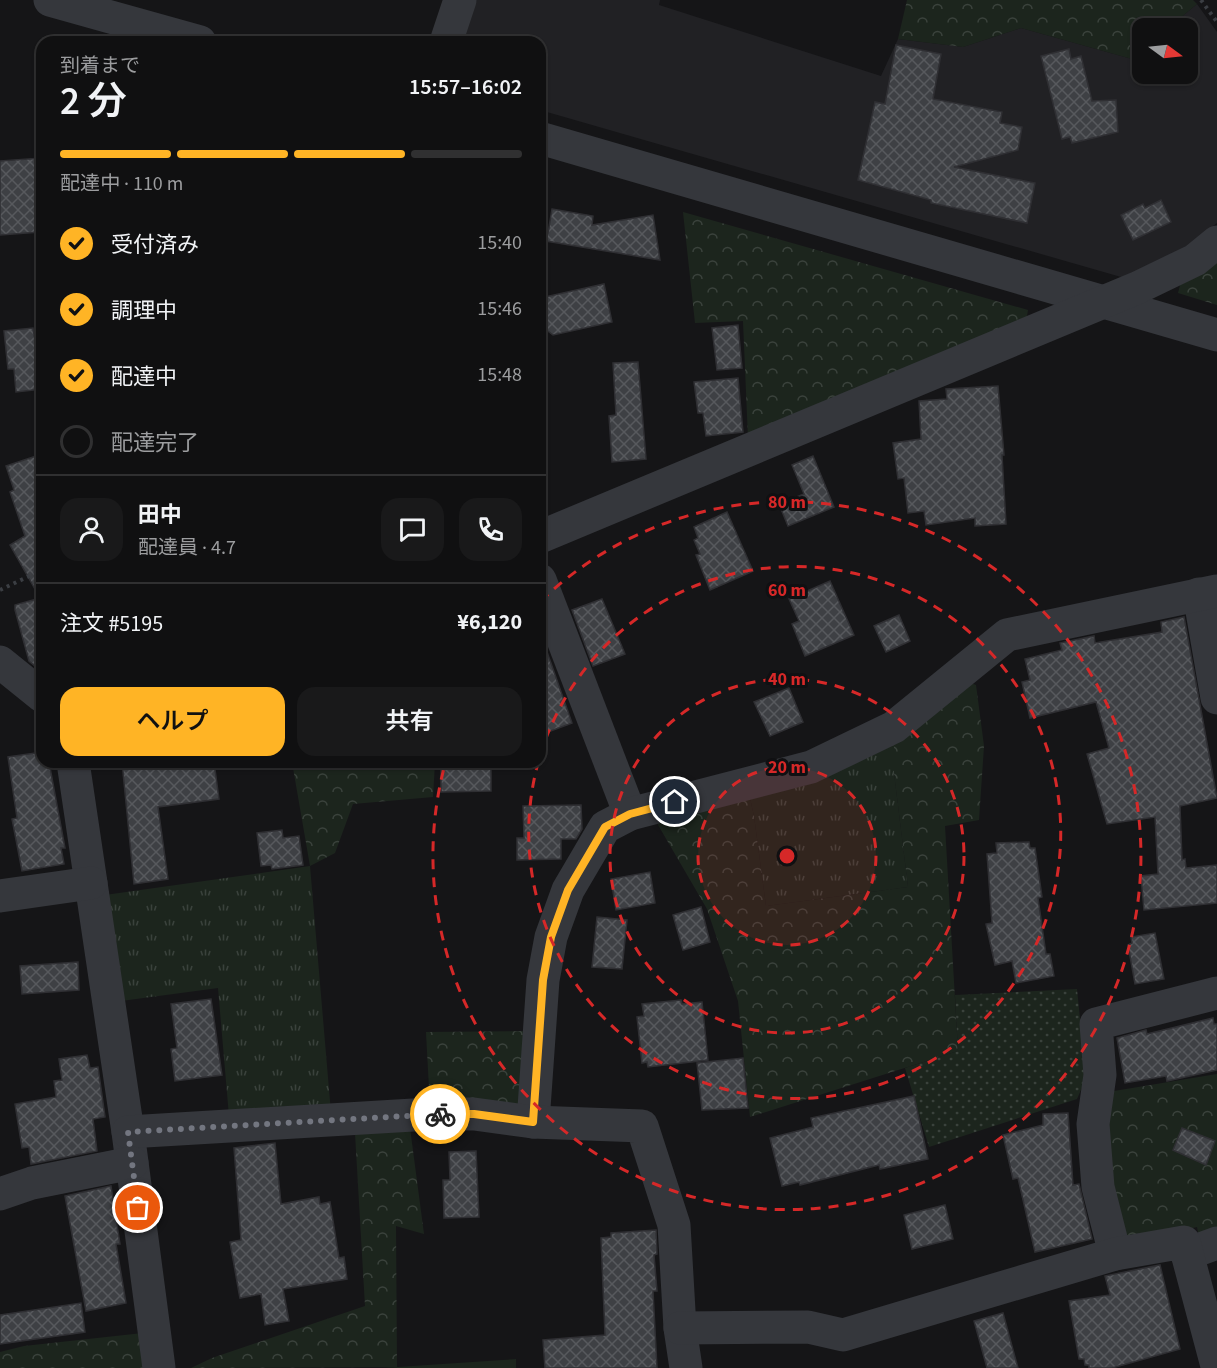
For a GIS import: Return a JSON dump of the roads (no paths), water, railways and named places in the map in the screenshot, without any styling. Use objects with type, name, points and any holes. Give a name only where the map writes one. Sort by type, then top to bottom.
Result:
[{"type":"street","points":[[50,0],[179,36]]},
{"type":"street","points":[[448,36],[460,0]]},
{"type":"street","points":[[546,140],[1217,335]]},
{"type":"street","points":[[546,534],[1137,288],[1194,260],[1217,242]]},
{"type":"street","points":[[533,1122],[543,980],[551,937],[568,890],[605,827],[630,814],[811,767],[894,727],[1007,635],[1208,593],[1217,698]]},
{"type":"street","points":[[546,596],[630,814]]},
{"type":"street","points":[[0,662],[36,691]]},
{"type":"street","points":[[74,768],[130,1147],[159,1368]]},
{"type":"street","points":[[0,896],[91,884]]},
{"type":"street","points":[[1115,1254],[1098,1187],[1093,1124],[1100,1075],[1096,1024],[1217,993]]},
{"type":"street","points":[[0,1194],[130,1147],[430,1114],[474,1114],[533,1122],[642,1126],[674,1225],[680,1328],[686,1368]]},
{"type":"street","points":[[680,1328],[807,1327],[843,1335],[1115,1254],[1184,1242],[1202,1249],[1217,1366]]}]
